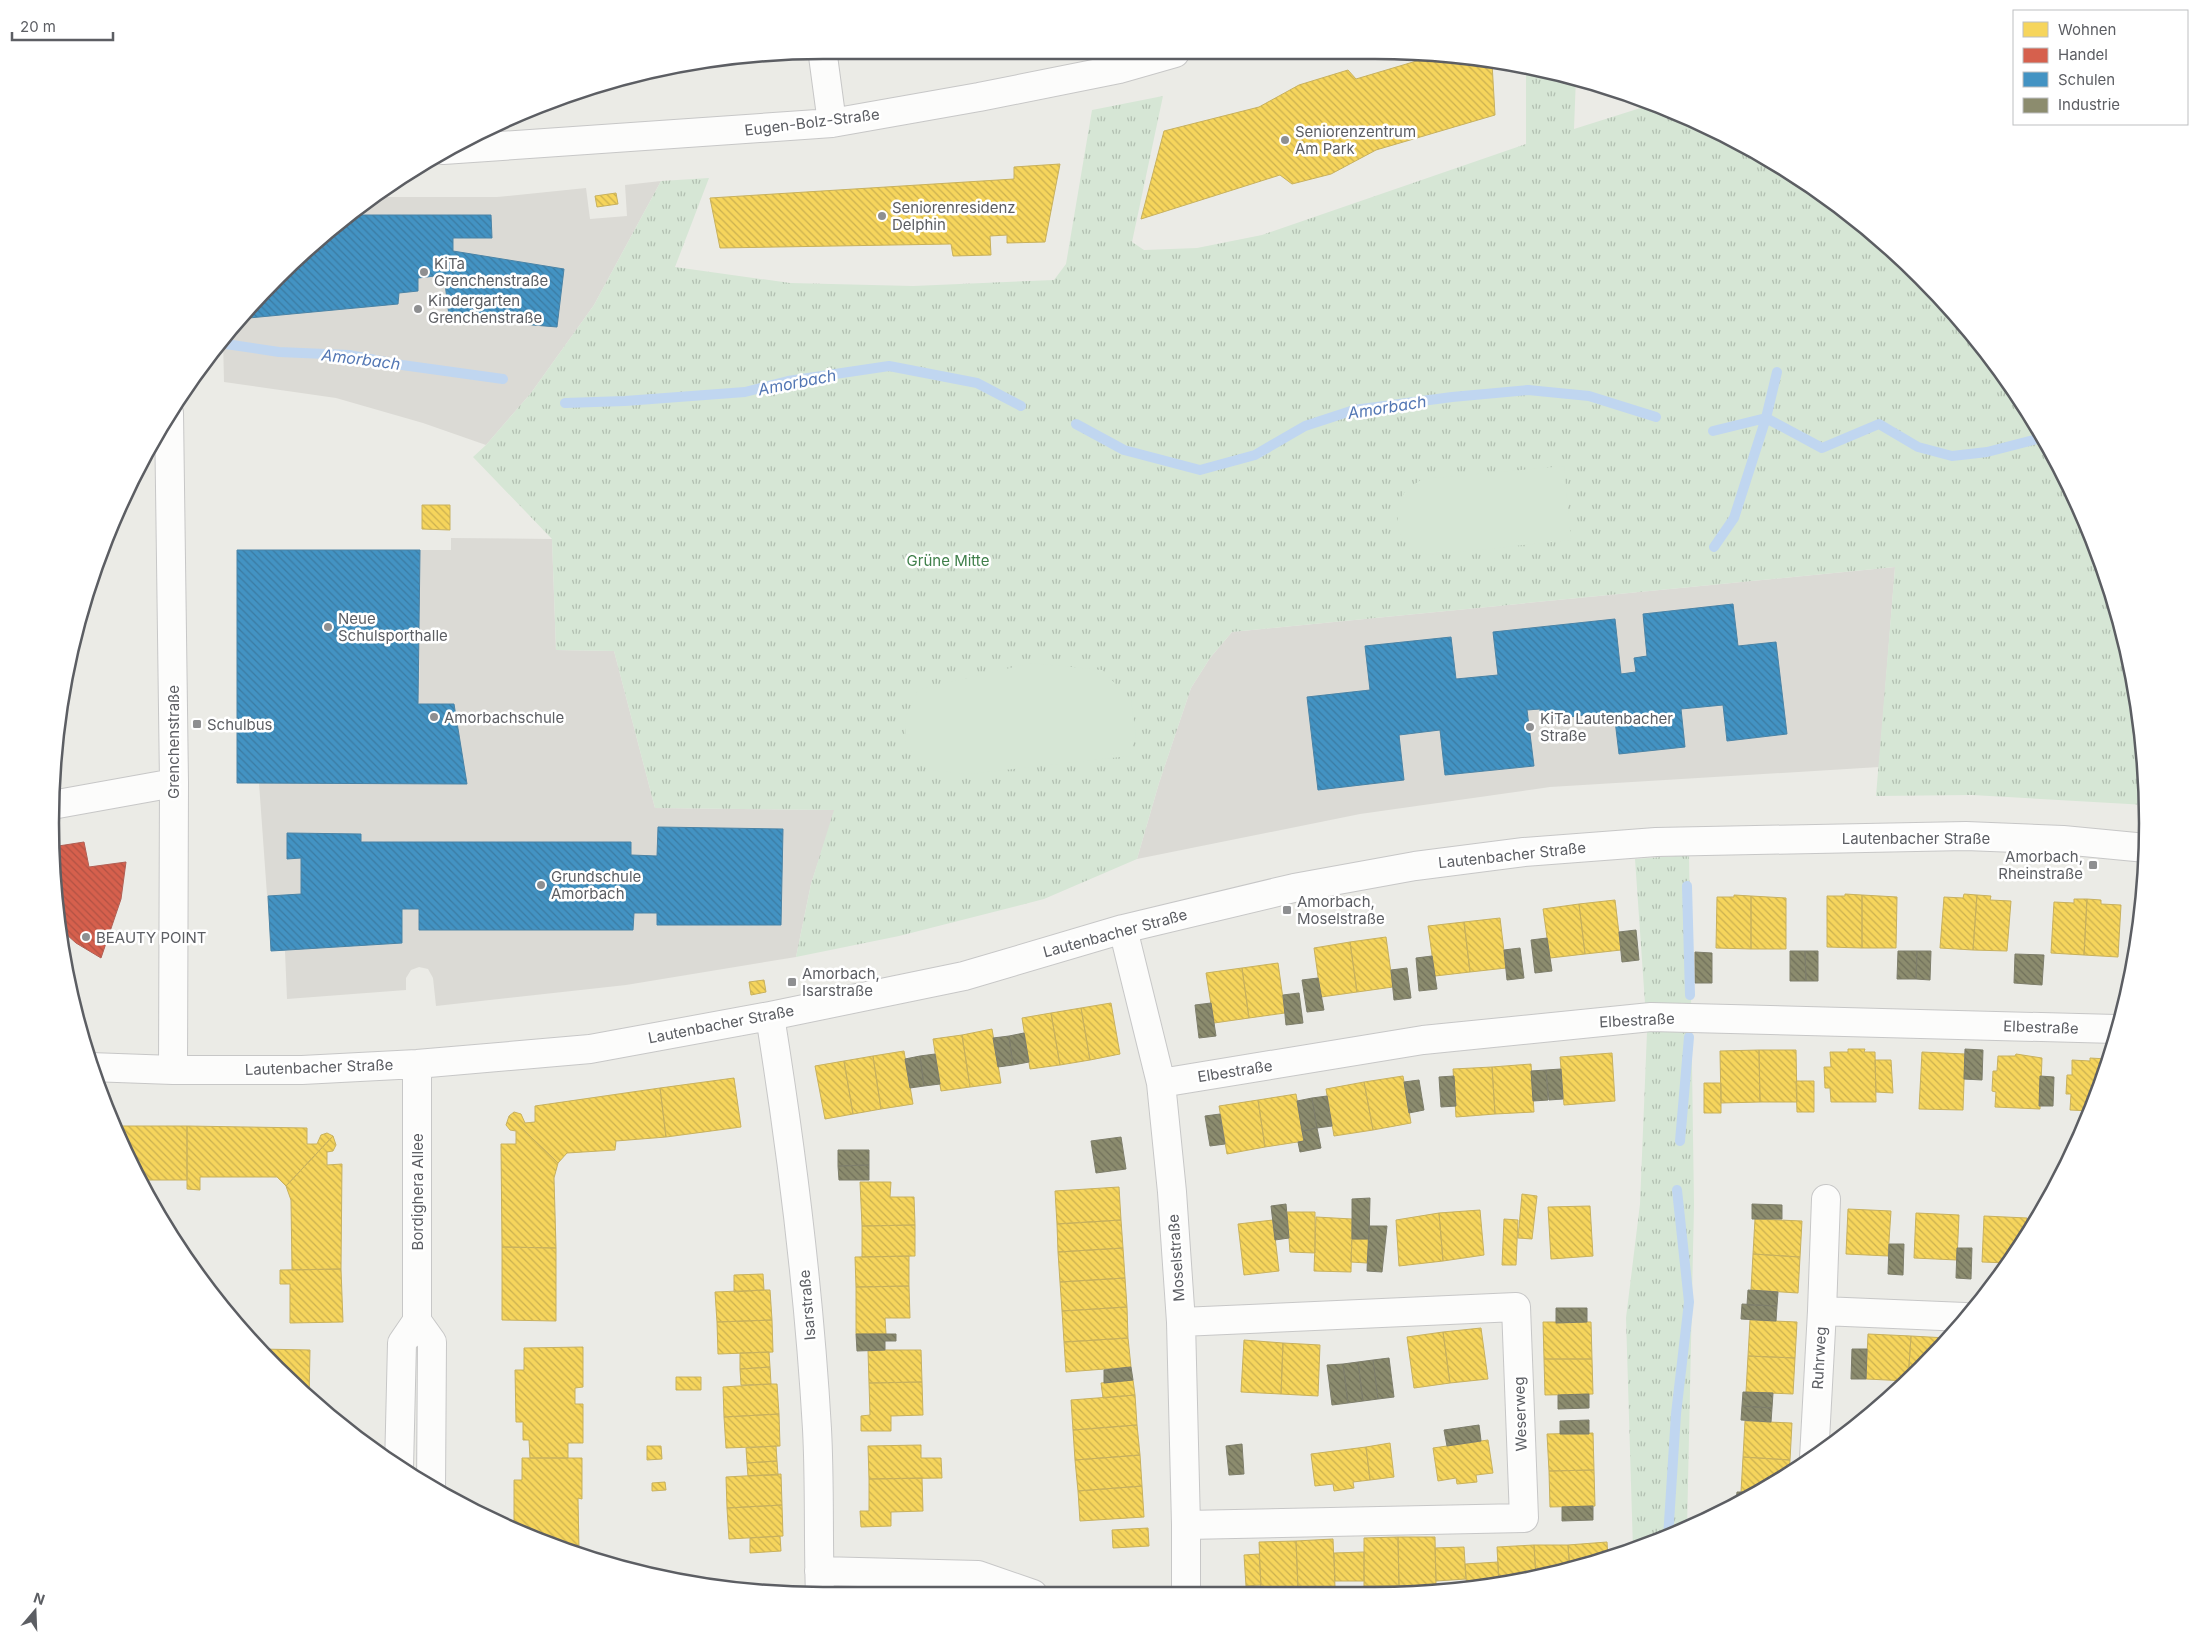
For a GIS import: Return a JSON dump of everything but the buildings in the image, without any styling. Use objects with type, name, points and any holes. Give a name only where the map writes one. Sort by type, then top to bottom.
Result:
[{"type":"street","points":[[823,59],[832,123]]},
{"type":"street","name":"Eugen-Bolz-Straße","points":[[464,149],[668,136],[832,123],[988,96],[1119,69],[1154,59]]},
{"type":"street","name":"Grenchenstraße","points":[[169,428],[174,783],[173,1070]]},
{"type":"street","points":[[59,804],[174,783]]},
{"type":"street","name":"Lautenbacher Straße","points":[[99,1067],[173,1070],[302,1070],[417,1064],[590,1049],[770,1016],[964,976],[1123,929],[1294,888],[1415,866],[1524,852],[1656,842],[1966,836],[2063,840],[2139,847]]},
{"type":"street","name":"Moselstraße","points":[[1123,929],[1161,1083],[1172,1192],[1181,1322],[1186,1587]]},
{"type":"street","name":"Isarstraße","points":[[770,1016],[790,1137],[803,1249],[817,1431],[820,1583]]},
{"type":"street","name":"Elbestraße","points":[[1161,1083],[1423,1040],[1651,1017],[2111,1029]]},
{"type":"street","name":"Bordighera Allee","points":[[416,1321],[417,1064]]},
{"type":"street","points":[[1822,1311],[1826,1198]]},
{"type":"street","name":"Weserweg","points":[[1181,1322],[1516,1307],[1524,1518],[1186,1525]]},
{"type":"street","name":"Ruhrweg","points":[[1815,1447],[1822,1311],[1958,1317]]},
{"type":"street","points":[[399,1459],[402,1343],[416,1321],[432,1342],[431,1479]]},
{"type":"street","points":[[820,1583],[978,1575],[1013,1587]]},
{"type":"shaded area","name":"Kindergarten Grenchenstraße","points":[[661,181],[594,305],[531,393],[486,445],[423,423],[336,398],[224,382],[223,350],[248,319],[319,248],[386,197],[497,197],[586,188],[590,219],[627,216],[625,185]]},
{"type":"shaded area","name":"Amorbachschule","points":[[451,538],[552,539],[556,650],[614,651],[655,808],[835,810],[811,884],[796,957],[626,985],[436,1006],[433,978],[428,969],[419,967],[411,970],[406,978],[406,990],[287,999],[285,951],[271,951],[259,783],[237,783],[237,550],[451,550]]},
{"type":"shaded area","name":"KiTa Lautenbacher Straße","points":[[1895,567],[1879,767],[1550,787],[1360,814],[1137,859],[1159,783],[1191,688],[1210,658],[1232,632]]},
{"type":"green space","name":"Grüne Mitte","points":[[1526,73],[1576,86],[1574,129],[1642,107],[1667,117],[1757,161],[1800,188],[1879,248],[1950,319],[2010,398],[2037,441],[2081,531],[2099,577],[2125,674],[2133,723],[2138,773],[2139,805],[1972,795],[1876,796],[1895,567],[1232,632],[1210,658],[1191,688],[1159,783],[1137,859],[1044,899],[899,936],[796,957],[811,884],[834,810],[655,808],[614,651],[556,650],[552,539],[473,457],[486,445],[531,393],[594,305],[661,181],[709,178],[675,267],[790,283],[913,286],[1054,280],[1066,264],[1092,110],[1163,96],[1132,242],[1144,250],[1197,248],[1262,235],[1526,144]]},
{"type":"green space","points":[[1564,466],[1571,540],[1430,555],[1411,550],[1399,533],[1397,509],[1405,491],[1422,479]]},
{"type":"green space","points":[[1031,663],[1102,670],[1131,700],[1136,735],[1129,756],[969,774],[928,770],[906,746],[905,719],[918,690]]},
{"type":"green space","points":[[1689,855],[1694,1205],[1687,1520],[1633,1542],[1626,1318],[1640,1204],[1647,1032],[1635,859]]},
{"type":"waterway","name":"Amorbach","points":[[228,344],[279,352],[349,355],[402,365],[503,379]]},
{"type":"waterway","name":"Amorbach","points":[[565,403],[625,401],[745,392],[788,381],[889,366],[977,383],[1021,406]]},
{"type":"waterway","points":[[1714,547],[1734,518],[1766,418],[1777,372]]},
{"type":"waterway","name":"Amorbach","points":[[1076,424],[1124,450],[1200,470],[1255,455],[1305,426],[1354,410],[1452,397],[1528,390],[1589,396],[1656,417]]},
{"type":"waterway","name":"Amorbach","points":[[1713,431],[1766,418],[1822,448],[1879,424],[1918,447],[1952,456],[1987,452],[2036,439]]},
{"type":"waterway","points":[[1687,886],[1690,995]]},
{"type":"waterway","points":[[1680,1141],[1689,1037]]},
{"type":"waterway","points":[[1669,1528],[1676,1414],[1689,1302],[1677,1190]]},
{"type":"place","name":"Seniorenzentrum Am Park","points":[[1285,140]]},
{"type":"place","name":"Seniorenresidenz Delphin","points":[[882,216]]},
{"type":"place","name":"KiTa Grenchenstraße","points":[[424,272]]},
{"type":"place","name":"Kindergarten Grenchenstraße","points":[[418,309]]},
{"type":"place","name":"Neue Schulsporthalle","points":[[328,627]]},
{"type":"place","name":"Amorbachschule","points":[[434,717]]},
{"type":"place","name":"Schulbus","points":[[197,724]]},
{"type":"place","name":"KiTa Lautenbacher Straße","points":[[1530,727]]},
{"type":"place","name":"Amorbach, Rheinstraße","points":[[2093,865]]},
{"type":"place","name":"Grundschule Amorbach","points":[[541,885]]},
{"type":"place","name":"Amorbach, Moselstraße","points":[[1287,910]]},
{"type":"place","name":"BEAUTY POINT","points":[[86,937]]},
{"type":"place","name":"Amorbach, Isarstraße","points":[[792,982]]}]
